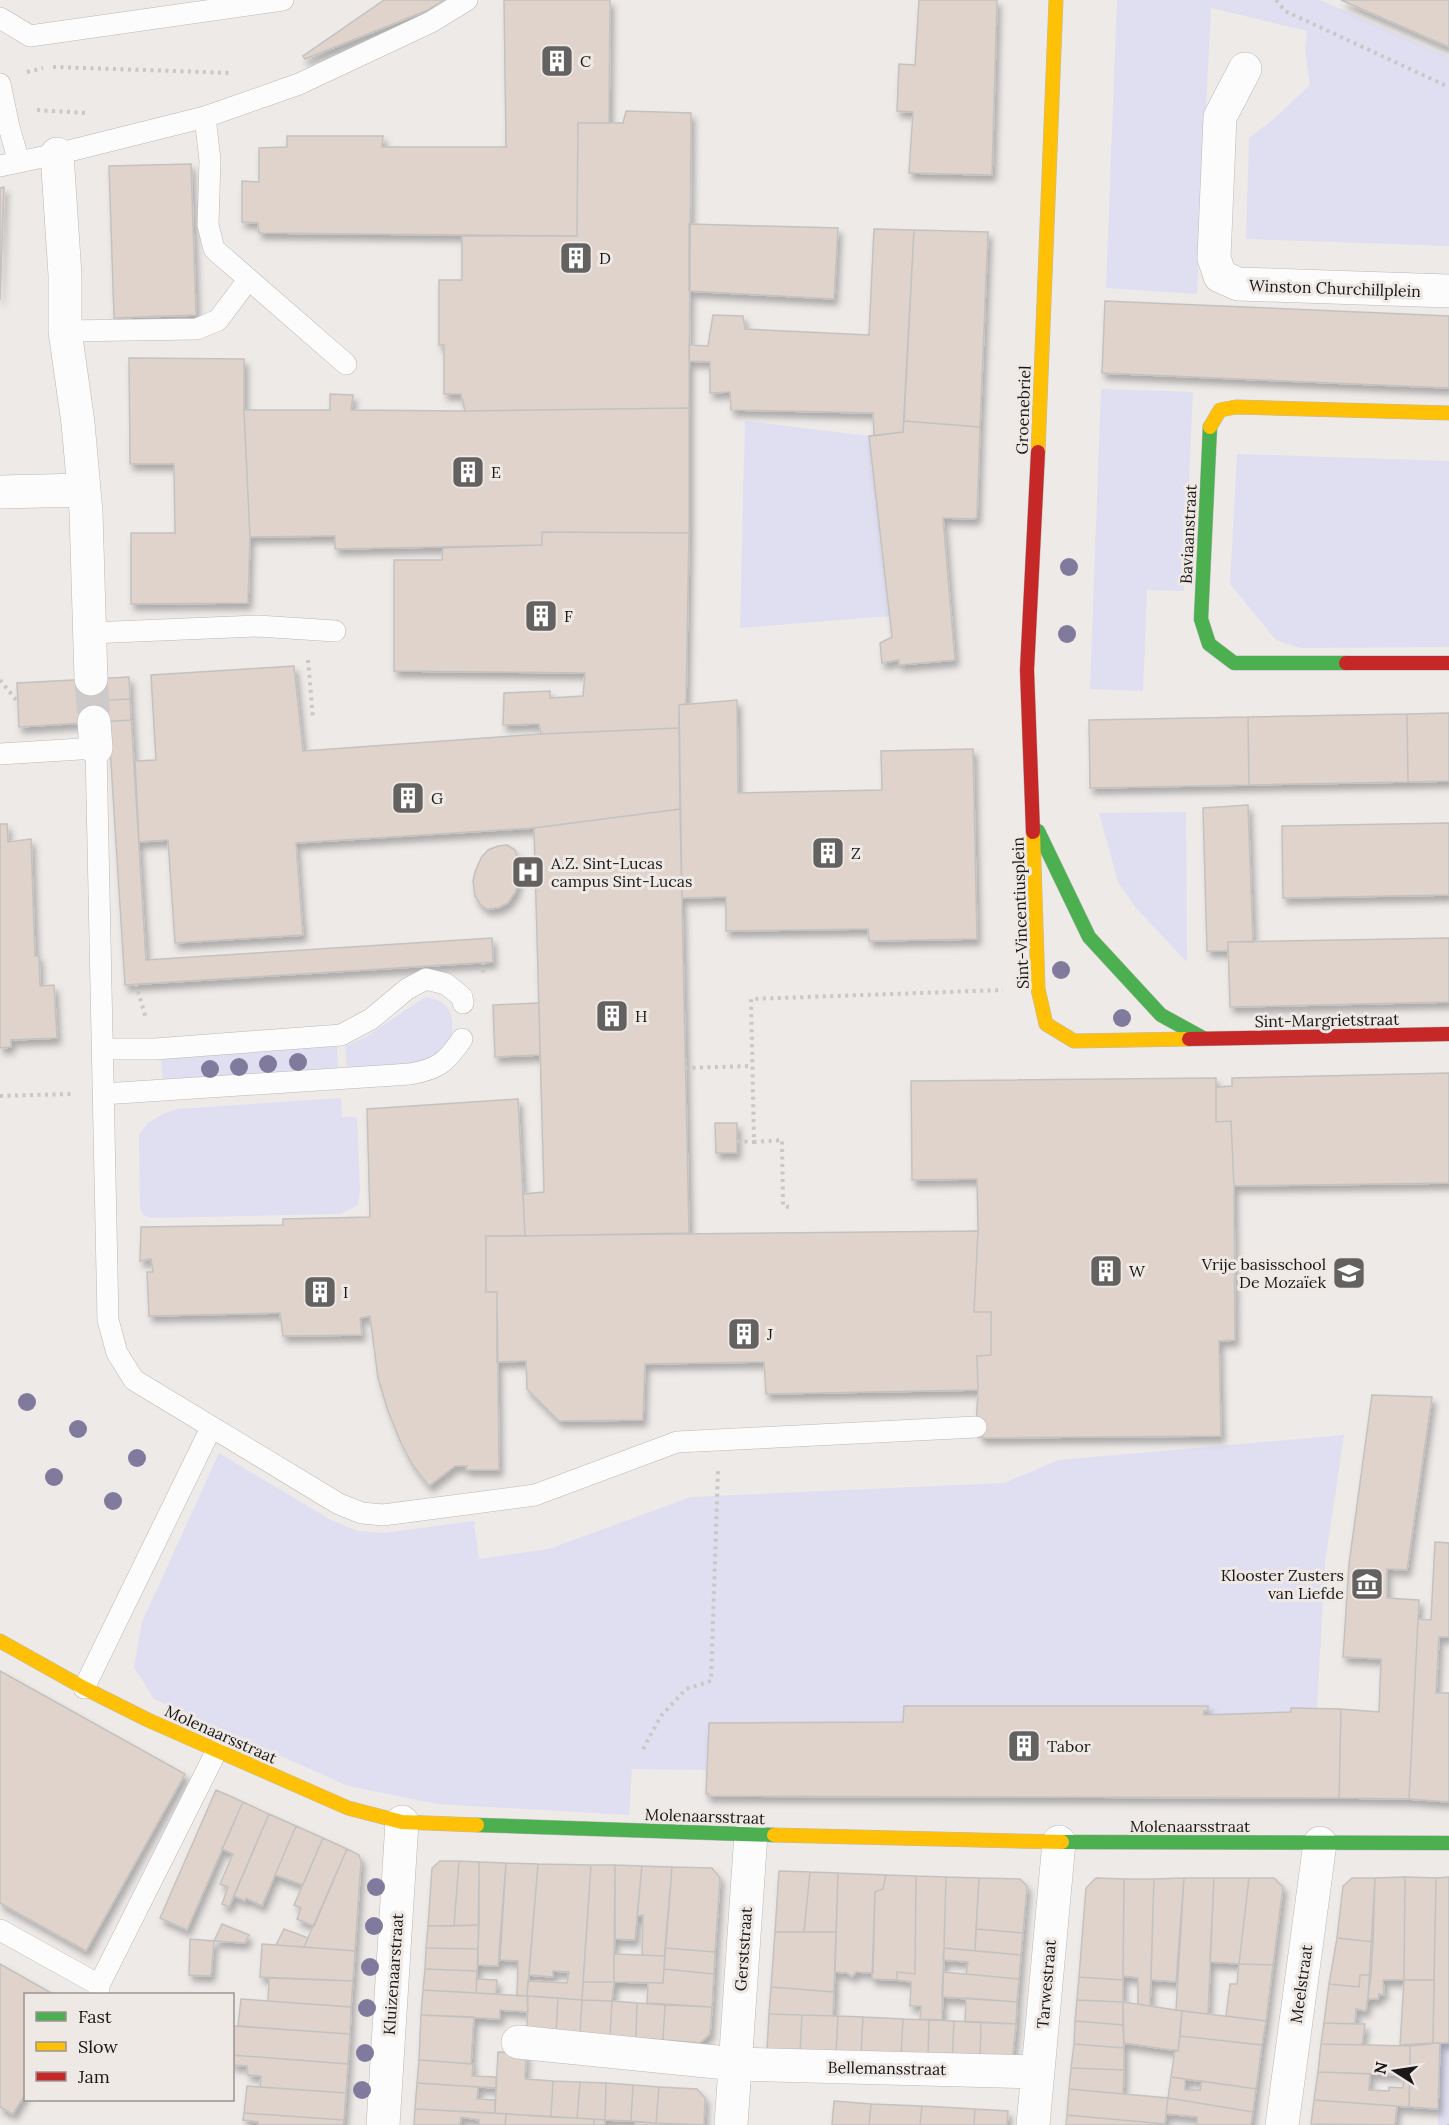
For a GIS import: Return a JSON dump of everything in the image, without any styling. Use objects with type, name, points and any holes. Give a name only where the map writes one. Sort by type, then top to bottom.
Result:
[{"type":"street","name":"Groenebriel","points":[[1033,821],[1027,670],[1056,0]]},
{"type":"street","name":"Winston Churchillplein","points":[[1245,69],[1220,117],[1214,258],[1220,276],[1238,284],[1449,291]]},
{"type":"street","points":[[57,154],[65,275],[65,331],[78,423],[84,490],[91,679]]},
{"type":"street","name":"Baviaanstraat","points":[[1449,412],[1239,408],[1220,410],[1210,427],[1201,619],[1209,644],[1233,663],[1449,663]]},
{"type":"street","points":[[0,492],[84,490]]},
{"type":"street","name":"Sint-Vincentiusplein","points":[[1033,821],[1038,989],[1046,1024],[1074,1041],[1205,1039]]},
{"type":"street","name":"Sint-Vincentiusplein","points":[[1033,821],[1089,937],[1161,1015],[1205,1039]]},
{"type":"street","name":"Sint-Margrietstraat","points":[[1205,1039],[1449,1034]]},
{"type":"street","name":"Molenaarsstraat","points":[[0,1641],[84,1688],[148,1720],[348,1808],[402,1822],[1059,1842],[1449,1843]]},
{"type":"street","name":"Kluizenaarstraat","points":[[383,2125],[402,1822]]},
{"type":"street","name":"Gerststraat","points":[[731,2125],[752,1834]]},
{"type":"street","name":"Tarwestraat","points":[[1033,2125],[1059,1842]]},
{"type":"street","name":"Meelstraat","points":[[1282,2125],[1320,1843]]},
{"type":"street","points":[[518,2042],[736,2064]]},
{"type":"street","name":"Bellemansstraat","points":[[736,2064],[1038,2072]]},
{"type":"lane","points":[[0,18],[30,36],[283,0]]},
{"type":"lane","points":[[0,84],[9,127],[10,164],[206,117],[299,84],[431,22],[466,0]]},
{"type":"lane","points":[[206,117],[210,160],[208,225],[214,249],[346,364]]},
{"type":"lane","points":[[65,331],[197,329],[218,320],[248,279]]},
{"type":"lane","points":[[90,633],[258,626],[335,631]]},
{"type":"lane","points":[[0,754],[95,735],[108,1320],[117,1353],[134,1380],[339,1504],[362,1513],[383,1515],[535,1495],[677,1442],[976,1427]]},
{"type":"lane","points":[[102,1049],[155,1049],[340,1035],[371,1019],[407,989],[426,979],[446,984],[462,997],[463,1003]]},
{"type":"lane","points":[[103,1094],[410,1074],[431,1070],[451,1056],[462,1039]]},
{"type":"lane","points":[[84,1688],[211,1428]]},
{"type":"lane","points":[[0,1930],[99,1990],[217,1750]]},
{"type":"path","points":[[1276,0],[1285,11],[1449,87]]},
{"type":"path","points":[[20,74],[50,67],[234,74]]},
{"type":"path","points":[[307,649],[313,719]]},
{"type":"path","points":[[0,680],[18,702]]},
{"type":"path","points":[[754,1142],[751,999],[1038,989]]},
{"type":"path","points":[[685,1068],[752,1066]]},
{"type":"path","points":[[0,1096],[103,1094]]},
{"type":"path","points":[[737,1141],[782,1140],[783,1206],[789,1207]]},
{"type":"path","points":[[643,1749],[661,1716],[686,1689],[711,1681],[719,1440]]},
{"type":"shaded area","points":[[1117,0],[1320,0],[1449,57],[1449,246],[1246,239],[1249,138],[1275,118],[1310,85],[1305,50],[1307,31],[1211,8],[1197,294],[1106,288]]},
{"type":"shaded area","points":[[1101,389],[1193,392],[1184,591],[1147,590],[1143,691],[1090,689]]},
{"type":"shaded area","points":[[745,421],[869,436],[889,616],[740,628]]},
{"type":"shaded area","points":[[1237,454],[1449,461],[1449,647],[1300,648],[1276,640],[1230,584]]},
{"type":"shaded area","points":[[1186,812],[1187,962],[1136,908],[1118,882],[1099,813]]},
{"type":"shaded area","points":[[425,997],[442,1003],[450,1014],[452,1029],[449,1047],[424,1065],[347,1070],[345,1046],[366,1037]]},
{"type":"shaded area","points":[[337,1046],[338,1071],[163,1084],[161,1059]]},
{"type":"shaded area","points":[[341,1098],[342,1117],[357,1117],[360,1189],[358,1205],[341,1214],[151,1218],[143,1215],[140,1207],[139,1134],[148,1123],[165,1113],[178,1109]]},
{"type":"shaded area","points":[[1344,1435],[1325,1563],[1317,1708],[1291,1708],[1291,1712],[1204,1715],[1204,1711],[1208,1711],[1208,1706],[905,1706],[903,1722],[709,1723],[707,1770],[632,1769],[629,1815],[437,1804],[348,1786],[154,1699],[134,1667],[142,1622],[219,1453],[331,1520],[358,1531],[384,1533],[474,1521],[479,1559],[549,1549],[691,1497],[1004,1483],[1059,1460]]},
{"type":"shaded area","points":[[1440,2043],[1449,2043],[1449,2125],[1438,2125]]},
{"type":"building","points":[[384,0],[444,0],[428,10],[305,59],[303,56]]},
{"type":"building","name":"C","points":[[504,0],[610,0],[609,123],[578,123],[577,236],[259,233],[258,223],[242,222],[242,181],[259,182],[259,148],[287,147],[287,136],[383,136],[382,147],[506,147]]},
{"type":"building","points":[[919,0],[997,0],[992,175],[909,173],[913,112],[897,111],[899,64],[915,65]]},
{"type":"building","points":[[1341,0],[1449,0],[1449,47]]},
{"type":"building","name":"D","points":[[626,111],[691,113],[689,408],[465,411],[461,394],[444,394],[444,345],[439,345],[439,280],[462,280],[462,236],[577,236],[578,123],[623,123]]},
{"type":"building","points":[[191,164],[196,315],[114,318],[109,166]]},
{"type":"building","points":[[4,187],[0,300],[0,188]]},
{"type":"building","points":[[689,224],[838,228],[834,299],[689,291]]},
{"type":"building","points":[[874,229],[914,230],[903,432],[874,436],[873,413],[731,410],[730,392],[710,393],[710,362],[689,361],[689,345],[708,346],[713,315],[743,316],[745,329],[869,335]]},
{"type":"building","points":[[914,230],[988,232],[980,427],[904,421]]},
{"type":"building","points":[[1105,301],[1449,316],[1449,388],[1102,373]]},
{"type":"building","points":[[129,358],[244,359],[250,537],[248,603],[131,604],[131,533],[175,533],[174,464],[130,464]]},
{"type":"building","name":"E","points":[[330,394],[353,395],[351,410],[689,408],[689,533],[542,532],[542,545],[335,549],[335,536],[250,537],[244,410],[330,410]]},
{"type":"building","points":[[904,421],[980,427],[977,517],[974,519],[943,518],[955,660],[899,665],[899,660],[882,663],[880,643],[892,637],[869,436],[903,432]]},
{"type":"building","name":"F","points":[[542,532],[689,533],[686,704],[679,705],[679,728],[541,734],[539,724],[503,725],[504,693],[550,691],[550,698],[583,696],[585,673],[394,671],[394,560],[442,560],[443,548],[542,545]]},
{"type":"building","name":"G","points":[[294,666],[303,751],[541,734],[679,728],[680,809],[534,828],[296,843],[303,935],[175,943],[168,840],[139,842],[135,761],[156,760],[151,675]]},
{"type":"building","points":[[129,677],[131,720],[19,727],[17,683]]},
{"type":"building","points":[[130,699],[146,960],[492,938],[493,962],[125,985],[107,700]]},
{"type":"building","name":"Z","points":[[737,700],[738,793],[882,790],[881,751],[973,749],[977,939],[869,941],[868,929],[726,931],[726,897],[682,898],[679,705]]},
{"type":"building","points":[[1449,713],[1449,781],[1408,782],[1407,714]]},
{"type":"building","points":[[1407,714],[1408,782],[1249,785],[1248,717]]},
{"type":"building","points":[[1248,717],[1249,785],[1090,788],[1089,720]]},
{"type":"building","points":[[1248,805],[1253,942],[1228,942],[1228,951],[1207,951],[1203,808]]},
{"type":"building","name":"H","points":[[680,809],[689,1233],[525,1236],[523,1194],[544,1192],[534,828]]},
{"type":"building","points":[[1449,823],[1449,895],[1283,898],[1282,826]]},
{"type":"building","points":[[0,824],[7,824],[8,842],[31,839],[35,956],[39,956],[40,986],[54,985],[57,1038],[11,1040],[11,1047],[0,1048]]},
{"type":"building","points":[[507,845],[515,850],[518,861],[520,874],[516,891],[508,903],[498,908],[487,909],[475,896],[473,881],[475,872],[481,858],[488,850]]},
{"type":"building","points":[[1449,938],[1449,1002],[1230,1007],[1228,942]]},
{"type":"building","points":[[539,1003],[540,1055],[495,1057],[493,1005]]},
{"type":"building","points":[[1449,1073],[1449,1183],[1234,1186],[1231,1121],[1216,1122],[1216,1087],[1232,1086],[1232,1078]]},
{"type":"building","name":"W","points":[[1216,1078],[1216,1122],[1231,1121],[1234,1186],[1235,1340],[1219,1341],[1221,1436],[982,1438],[976,1427],[977,1356],[991,1355],[991,1312],[974,1312],[978,1231],[977,1179],[912,1180],[911,1081]]},
{"type":"building","name":"I","points":[[518,1099],[525,1236],[486,1236],[486,1292],[497,1292],[499,1470],[466,1470],[467,1466],[455,1466],[429,1486],[412,1464],[388,1411],[378,1378],[370,1316],[360,1318],[362,1335],[283,1336],[280,1313],[149,1316],[147,1272],[153,1272],[151,1259],[140,1261],[141,1227],[283,1225],[283,1219],[370,1217],[367,1109]]},
{"type":"building","points":[[715,1123],[737,1123],[737,1153],[716,1153]]},
{"type":"building","name":"J","points":[[978,1231],[974,1312],[991,1312],[991,1355],[977,1356],[978,1390],[766,1394],[764,1362],[645,1364],[643,1420],[559,1421],[527,1389],[526,1361],[497,1362],[497,1292],[486,1292],[486,1236]]},
{"type":"building","name":"Klooster Zusters van Liefde","points":[[1372,1395],[1432,1397],[1407,1570],[1387,1569],[1387,1598],[1419,1600],[1409,1799],[1339,1798],[1341,1709],[1379,1712],[1381,1659],[1343,1657],[1349,1564]]},
{"type":"building","points":[[1435,1542],[1449,1543],[1449,1637],[1439,1637],[1436,1693],[1449,1693],[1449,1802],[1409,1799],[1418,1619],[1431,1620]]},
{"type":"building","points":[[0,1671],[185,1774],[86,1951],[0,1903]]},
{"type":"building","name":"Tabor","points":[[904,1706],[1208,1706],[1208,1711],[1204,1711],[1204,1715],[1291,1712],[1291,1708],[1341,1709],[1339,1798],[708,1796],[709,1794],[706,1794],[709,1723],[903,1722]]},
{"type":"building","points":[[216,1790],[243,1802],[187,1930],[160,1918]]},
{"type":"building","points":[[243,1802],[269,1814],[229,1907],[222,1904],[228,1887],[220,1884],[233,1854],[222,1849]]},
{"type":"building","points":[[269,1814],[296,1826],[262,1906],[246,1898],[245,1901],[234,1896]]},
{"type":"building","points":[[296,1826],[323,1838],[303,1885],[275,1875]]},
{"type":"building","points":[[323,1838],[347,1849],[314,1926],[297,1919],[301,1908],[294,1905]]},
{"type":"building","points":[[347,1849],[359,1855],[361,1861],[355,1951],[304,1947]]},
{"type":"building","points":[[440,1861],[459,1861],[454,1926],[428,1926],[432,1868]]},
{"type":"building","points":[[459,1861],[479,1862],[479,1925],[454,1926]]},
{"type":"building","points":[[479,1862],[506,1863],[498,1966],[478,1965]]},
{"type":"building","points":[[506,1863],[538,1864],[527,1996],[517,1996],[518,1961],[500,1960]]},
{"type":"building","points":[[538,1864],[591,1865],[582,2000],[527,1996],[528,1981],[567,1983],[569,1972],[553,1971],[553,1977],[529,1975]]},
{"type":"building","points":[[591,1865],[615,1865],[614,1982],[583,1982]]},
{"type":"building","points":[[615,1865],[642,1866],[635,1940],[615,1939]]},
{"type":"building","points":[[642,1866],[672,1867],[665,1956],[642,1955],[643,1915],[637,1916]]},
{"type":"building","points":[[672,1867],[712,1868],[720,1878],[715,1952],[665,1948]]},
{"type":"building","points":[[779,1871],[810,1872],[804,1932],[775,1932]]},
{"type":"building","points":[[810,1872],[838,1873],[836,1932],[804,1932]]},
{"type":"building","points":[[838,1873],[886,1875],[883,1889],[875,1892],[873,1973],[856,1972],[852,1977],[847,1973],[835,1972]]},
{"type":"building","points":[[886,1875],[916,1876],[915,1974],[897,1972],[897,1980],[872,1979],[875,1892],[883,1889]]},
{"type":"building","points":[[916,1876],[946,1877],[942,2020],[920,2019],[921,2006],[910,2006],[911,1982],[897,1980],[897,1972],[915,1974]]},
{"type":"building","points":[[946,1877],[979,1878],[975,1951],[944,1948]]},
{"type":"building","points":[[1405,1877],[1404,1980],[1383,1980],[1384,1995],[1379,1994],[1378,1999],[1368,1999],[1375,1878]]},
{"type":"building","points":[[1405,1877],[1436,1878],[1434,1980],[1404,1980]]},
{"type":"building","points":[[1449,1877],[1449,2043],[1433,2043],[1436,1878]]},
{"type":"building","points":[[979,1878],[1020,1879],[1027,1886],[1023,1933],[976,1929]]},
{"type":"building","points":[[1096,1878],[1124,1879],[1123,1980],[1079,1977],[1086,1888]]},
{"type":"building","points":[[1184,1878],[1176,1982],[1151,1980],[1154,1879]]},
{"type":"building","points":[[1184,1878],[1214,1878],[1208,2014],[1176,2010]]},
{"type":"building","points":[[1214,1878],[1249,1878],[1239,1964],[1210,1962]]},
{"type":"building","points":[[1249,1878],[1274,1878],[1283,1887],[1273,1965],[1239,1964]]},
{"type":"building","points":[[1352,1878],[1375,1878],[1373,1942],[1337,1938],[1343,1886]]},
{"type":"building","points":[[1124,1879],[1154,1879],[1150,2006],[1138,2004],[1138,1978],[1123,1976]]},
{"type":"building","points":[[222,1924],[249,1935],[245,1943],[214,1941]]},
{"type":"building","points":[[479,1925],[478,1949],[426,1948],[428,1926]]},
{"type":"building","points":[[284,1929],[308,1938],[304,1947],[276,1945]]},
{"type":"building","points":[[976,1929],[1023,1933],[1021,1955],[975,1951]]},
{"type":"building","points":[[775,1932],[836,1932],[834,1992],[771,1987]]},
{"type":"building","points":[[1337,1938],[1373,1942],[1371,1975],[1360,1975],[1359,1987],[1329,1984]]},
{"type":"building","points":[[190,1939],[214,1941],[211,1976],[189,1975]]},
{"type":"building","points":[[262,1944],[355,1951],[353,1981],[260,1977]]},
{"type":"building","points":[[426,1948],[478,1949],[477,1971],[425,1969]]},
{"type":"building","points":[[665,1948],[715,1952],[714,1974],[664,1969]]},
{"type":"building","points":[[944,1948],[1021,1955],[1019,1979],[966,1974],[968,1962],[943,1960]]},
{"type":"building","points":[[614,1954],[665,1956],[663,1983],[614,1982]]},
{"type":"building","points":[[0,1964],[51,1993],[24,1993],[24,2096],[13,2114],[0,2107]]},
{"type":"building","points":[[1239,1964],[1273,1965],[1266,2021],[1226,2016],[1230,1984],[1237,1984]]},
{"type":"building","points":[[425,1969],[477,1971],[476,1993],[423,1990]]},
{"type":"building","points":[[664,1969],[714,1974],[712,2007],[647,2003],[648,1983],[663,1983]]},
{"type":"building","points":[[943,1972],[1019,1979],[1017,2002],[942,1997]]},
{"type":"building","points":[[1360,1975],[1371,1975],[1366,2011],[1356,2009],[1355,2024],[1324,2023],[1329,1984],[1359,1987]]},
{"type":"building","points":[[1079,1977],[1123,1980],[1123,2002],[1077,2000]]},
{"type":"building","points":[[269,1978],[353,1981],[351,2007],[268,2001]]},
{"type":"building","points":[[477,1979],[497,1980],[496,1994],[476,1993]]},
{"type":"building","points":[[1404,1980],[1434,1980],[1433,2043],[1400,2045]]},
{"type":"building","points":[[583,1982],[614,1982],[612,2001],[582,2000]]},
{"type":"building","points":[[771,1987],[834,1992],[833,2016],[769,2014]]},
{"type":"building","points":[[423,1990],[527,1996],[528,2012],[500,2010],[500,2019],[421,2015]]},
{"type":"building","points":[[528,1996],[558,1998],[556,2033],[527,2031]]},
{"type":"building","points":[[558,1998],[582,2000],[580,2034],[556,2033]]},
{"type":"building","points":[[966,1998],[1017,2002],[1016,2024],[965,2022]]},
{"type":"building","points":[[241,1999],[351,2007],[350,2034],[238,2026]]},
{"type":"building","points":[[582,2000],[612,2001],[610,2037],[580,2034]]},
{"type":"building","points":[[1077,2000],[1123,2002],[1123,2025],[1075,2021]]},
{"type":"building","points":[[612,2001],[637,2003],[636,2038],[610,2037]]},
{"type":"building","points":[[1123,2002],[1182,2011],[1178,2051],[1124,2043]]},
{"type":"building","points":[[637,2003],[665,2005],[663,2040],[636,2038]]},
{"type":"building","points":[[665,2005],[712,2007],[710,2034],[700,2043],[663,2040]]},
{"type":"building","points":[[1182,2011],[1266,2021],[1262,2045],[1180,2036]]},
{"type":"building","points":[[769,2014],[802,2015],[800,2052],[767,2050]]},
{"type":"building","points":[[421,2015],[474,2017],[471,2064],[419,2060]]},
{"type":"building","points":[[802,2015],[838,2016],[836,2054],[800,2052]]},
{"type":"building","points":[[838,2016],[863,2017],[861,2055],[836,2054]]},
{"type":"building","points":[[863,2017],[903,2019],[901,2057],[861,2055]]},
{"type":"building","points":[[903,2019],[929,2020],[928,2059],[901,2057]]},
{"type":"building","points":[[929,2020],[954,2021],[952,2063],[928,2059]]},
{"type":"building","points":[[954,2021],[981,2022],[980,2062],[952,2063]]},
{"type":"building","points":[[1075,2021],[1123,2025],[1124,2048],[1074,2044]]},
{"type":"building","points":[[981,2022],[1016,2024],[1012,2064],[980,2062]]},
{"type":"building","points":[[1324,2023],[1365,2024],[1362,2045],[1321,2044]]},
{"type":"building","points":[[234,2026],[350,2034],[348,2064],[234,2055]]},
{"type":"building","points":[[1180,2036],[1262,2045],[1256,2089],[1171,2077],[1175,2050],[1178,2051]]},
{"type":"building","points":[[1440,2043],[1438,2109],[1409,2107],[1410,2046]]},
{"type":"building","points":[[1074,2044],[1124,2048],[1124,2070],[1071,2068]]},
{"type":"building","points":[[1321,2044],[1410,2046],[1410,2075],[1318,2072]]},
{"type":"building","points":[[498,2052],[526,2053],[525,2079],[553,2081],[551,2117],[495,2113]]},
{"type":"building","points":[[234,2055],[348,2064],[346,2093],[260,2087],[261,2076],[248,2075],[247,2066],[234,2065]]},
{"type":"building","points":[[419,2060],[473,2064],[472,2076],[496,2077],[496,2088],[417,2083]]},
{"type":"building","points":[[1071,2068],[1124,2070],[1123,2094],[1069,2089]]},
{"type":"building","points":[[1318,2072],[1370,2074],[1369,2090],[1389,2091],[1389,2087],[1403,2088],[1404,2075],[1410,2075],[1409,2107],[1314,2100]]},
{"type":"building","points":[[1171,2077],[1185,2079],[1185,2090],[1200,2090],[1202,2081],[1256,2089],[1253,2112],[1168,2098]]},
{"type":"building","points":[[553,2081],[580,2082],[577,2118],[551,2117]]},
{"type":"building","points":[[580,2082],[606,2083],[605,2120],[577,2118]]},
{"type":"building","points":[[417,2083],[478,2087],[477,2099],[495,2100],[495,2113],[415,2109]]},
{"type":"building","points":[[606,2083],[633,2085],[631,2121],[605,2120]]},
{"type":"building","points":[[633,2085],[659,2087],[656,2123],[631,2121]]},
{"type":"building","points":[[247,2086],[346,2093],[344,2120],[244,2113]]},
{"type":"building","points":[[659,2087],[697,2089],[705,2098],[704,2125],[656,2123]]},
{"type":"building","points":[[1069,2089],[1168,2098],[1165,2124],[1067,2115]]},
{"type":"building","points":[[1168,2098],[1253,2112],[1251,2125],[1197,2125],[1197,2117],[1166,2114]]},
{"type":"building","points":[[1314,2100],[1397,2106],[1395,2125],[1311,2124]]},
{"type":"building","points":[[834,2101],[871,2104],[869,2125],[832,2125]]},
{"type":"building","points":[[871,2104],[922,2106],[920,2125],[869,2125]]},
{"type":"building","points":[[922,2106],[975,2109],[974,2125],[920,2125]]},
{"type":"building","points":[[415,2109],[506,2114],[505,2125],[479,2125],[479,2120],[461,2117],[460,2125],[414,2125]]},
{"type":"building","points":[[975,2109],[1008,2111],[1007,2125],[974,2125]]},
{"type":"building","points":[[244,2113],[344,2120],[343,2125],[258,2125],[258,2122],[243,2120]]},
{"type":"building","points":[[506,2114],[594,2119],[594,2125],[505,2125]]},
{"type":"building","points":[[1067,2115],[1165,2124],[1165,2125],[1066,2125]]},
{"type":"building","points":[[594,2119],[605,2120],[604,2125],[594,2125]]},
{"type":"building","points":[[635,2122],[656,2123],[691,2125],[635,2125]]},
{"type":"tunnel","points":[[91,679],[94,722]]},
{"type":"traffic: fast","points":[[1210,427],[1201,619],[1209,644],[1234,663],[1346,663]]},
{"type":"traffic: fast","points":[[1038,831],[1089,937],[1161,1015],[1203,1038]]},
{"type":"traffic: fast","points":[[477,1825],[774,1835]]},
{"type":"traffic: fast","points":[[1062,1842],[1449,1843]]},
{"type":"traffic: slow","points":[[1038,452],[1056,0]]},
{"type":"traffic: slow","points":[[1210,427],[1220,410],[1236,407],[1449,413]]},
{"type":"traffic: slow","points":[[1033,832],[1038,989],[1046,1024],[1074,1041],[1189,1039]]},
{"type":"traffic: slow","points":[[0,1641],[84,1688],[148,1720],[348,1808],[402,1822],[477,1825]]},
{"type":"traffic: slow","points":[[774,1835],[1062,1842]]},
{"type":"traffic: jam","points":[[1033,832],[1027,670],[1038,452]]},
{"type":"traffic: jam","points":[[1346,663],[1449,663]]},
{"type":"traffic: jam","points":[[1189,1039],[1449,1034]]},
{"type":"place","name":"C","points":[[557,61]]},
{"type":"place","name":"D","points":[[576,258]]},
{"type":"place","name":"E","points":[[468,472]]},
{"type":"place","name":"F","points":[[541,616]]},
{"type":"place","name":"G","points":[[408,798]]},
{"type":"place","name":"Z","points":[[828,853]]},
{"type":"place","name":"A.Z. Sint-Lucas campus Sint-Lucas","points":[[528,872]]},
{"type":"place","name":"H","points":[[612,1016]]},
{"type":"place","name":"W","points":[[1106,1271]]},
{"type":"place","name":"Vrije basisschool De Mozaïek","points":[[1349,1273]]},
{"type":"place","name":"I","points":[[320,1292]]},
{"type":"place","name":"J","points":[[744,1334]]},
{"type":"place","name":"Klooster Zusters van Liefde","points":[[1367,1584]]},
{"type":"place","name":"Tabor","points":[[1024,1746]]}]
